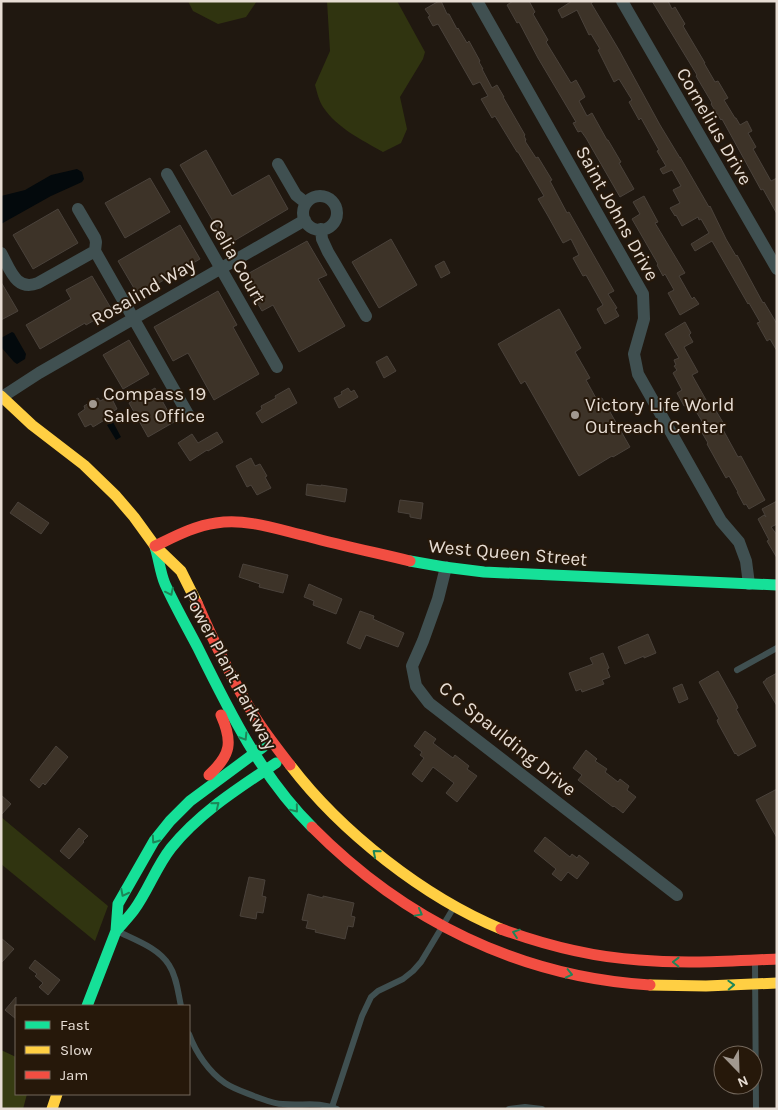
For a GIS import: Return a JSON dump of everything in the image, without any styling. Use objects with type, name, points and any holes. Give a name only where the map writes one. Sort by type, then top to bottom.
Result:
[{"type":"main road","name":"Power Plant Parkway","points":[[2,396],[25,419],[98,477],[135,518],[155,546],[181,572],[252,712],[284,758],[346,826],[401,872],[474,917],[538,941],[593,955],[662,962],[777,960]]},
{"type":"main road","name":"West Queen Street","points":[[155,546],[194,528],[228,521],[268,527],[446,567],[495,572],[777,585]]},
{"type":"main road","name":"Power Plant Parkway","points":[[155,546],[165,582],[236,724],[254,753],[302,816],[359,871],[384,890],[443,926],[476,943],[530,963],[588,978],[661,986],[777,983]]},
{"type":"main road","points":[[170,821],[184,795],[223,762],[229,744],[229,734],[225,724],[199,669],[196,644]]},
{"type":"main road","points":[[87,1005],[116,931],[118,904],[154,840],[190,801],[220,777],[272,741]]},
{"type":"main road","points":[[116,931],[134,910],[172,847],[202,817],[223,800],[284,758]]},
{"type":"main road","points":[[52,1109],[57,1095]]},
{"type":"street","name":"Saint Johns Drive","points":[[476,1],[643,294],[644,319],[634,354],[638,374],[721,521],[739,542],[746,560],[749,584]]},
{"type":"street","name":"Cornelius Drive","points":[[622,1],[773,252],[777,269]]},
{"type":"street","points":[[278,164],[296,195],[306,203]]},
{"type":"street","name":"Celia Court","points":[[167,174],[277,367]]},
{"type":"street","points":[[314,197],[329,198],[336,206],[336,216],[331,225],[321,229],[312,228],[305,220],[303,212],[306,203],[314,197]]},
{"type":"street","points":[[78,209],[95,238],[95,251],[189,416]]},
{"type":"street","name":"Rosalind Way","points":[[2,396],[305,220]]},
{"type":"street","points":[[321,229],[322,239],[328,252],[366,316]]},
{"type":"street","points":[[1,253],[18,282],[24,286],[31,286],[38,284],[95,251]]},
{"type":"street","name":"C C Spaulding Drive","points":[[446,567],[438,599],[412,666],[416,686],[429,703],[677,895]]},
{"type":"lane","points":[[737,670],[777,648]]},
{"type":"lane","points":[[190,1037],[202,1060],[215,1075],[227,1084],[274,1103],[317,1104],[334,1108],[362,1016],[371,997],[412,971],[421,962],[455,906]]},
{"type":"lane","points":[[116,931],[163,956],[173,973],[181,1005]]},
{"type":"lane","points":[[755,960],[756,1109]]},
{"type":"lane","points":[[509,1109],[526,1107],[542,1109]]},
{"type":"green space","points":[[188,1],[257,1],[246,17],[218,24],[193,11]]},
{"type":"green space","points":[[327,1],[397,1],[425,52],[423,59],[400,97],[407,129],[401,143],[383,152],[358,138],[335,121],[319,99],[315,85],[330,51]]},
{"type":"green space","points":[[1,817],[108,906],[95,941],[1,864]]},
{"type":"green space","points":[[1,1050],[15,1057],[15,1095],[27,1095],[23,1109],[1,1109]]},
{"type":"shaded area","points":[[77,169],[82,172],[84,179],[82,182],[51,196],[1,224],[1,196],[25,190],[51,175]]},
{"type":"shaded area","points":[[12,332],[26,354],[25,359],[17,364],[1,347],[1,338]]},
{"type":"shaded area","points":[[113,422],[121,437],[116,440],[107,425]]},
{"type":"building","points":[[441,1],[447,14],[449,14],[467,43],[469,41],[492,88],[497,85],[525,135],[525,141],[536,158],[538,157],[552,180],[550,181],[567,213],[569,212],[614,291],[608,294],[617,308],[615,309],[619,316],[605,324],[597,309],[603,305],[586,275],[583,276],[573,258],[579,255],[571,239],[563,243],[538,199],[544,196],[495,116],[492,118],[481,99],[488,96],[480,82],[473,85],[438,24],[433,26],[428,17],[430,16],[425,9]]},
{"type":"building","points":[[513,1],[529,1],[535,12],[533,14],[548,40],[546,42],[571,83],[576,80],[581,89],[585,97],[579,101],[587,116],[592,113],[621,162],[619,163],[634,189],[620,197],[586,138],[581,131],[578,132],[573,123],[576,122],[519,22],[517,23],[507,5]]},
{"type":"building","points":[[572,1],[594,1],[591,3],[660,125],[710,206],[726,239],[777,324],[777,351],[770,339],[767,341],[757,323],[760,322],[712,241],[695,251],[691,244],[709,233],[698,217],[682,226],[670,208],[680,203],[673,190],[681,186],[672,170],[663,174],[660,169],[666,166],[657,151],[659,150],[641,118],[639,120],[629,102],[632,100],[619,79],[614,82],[598,50],[600,49],[591,34],[589,35],[577,10],[562,18],[558,10]]},
{"type":"building","points":[[652,1],[668,1],[672,9],[675,7],[685,24],[683,26],[715,82],[718,81],[728,98],[724,100],[735,118],[740,125],[747,121],[752,131],[748,133],[756,147],[753,149],[771,181],[777,178],[777,214],[763,189],[761,190],[722,119],[711,104],[697,75]]},
{"type":"building","points":[[206,150],[232,196],[269,175],[288,209],[227,245],[180,165]]},
{"type":"building","points":[[150,178],[170,212],[125,238],[105,203]]},
{"type":"building","points":[[644,196],[658,222],[655,223],[685,273],[679,276],[692,299],[694,297],[699,304],[680,315],[668,293],[674,290],[665,274],[663,276],[632,219],[640,214],[633,202]]},
{"type":"building","points":[[58,209],[78,243],[33,269],[13,235]]},
{"type":"building","points":[[180,225],[200,259],[138,295],[118,261]]},
{"type":"building","points":[[391,239],[417,285],[379,308],[352,262]]},
{"type":"building","points":[[307,241],[327,275],[318,279],[345,326],[299,352],[273,305],[262,311],[242,277]]},
{"type":"building","points":[[444,261],[450,273],[441,278],[435,266]]},
{"type":"building","points":[[92,276],[112,310],[40,349],[26,325],[71,299],[66,290]]},
{"type":"building","points":[[1,282],[18,311],[1,320]]},
{"type":"building","points":[[218,291],[237,325],[233,327],[259,374],[214,400],[188,353],[173,361],[154,327]]},
{"type":"building","name":"Victory Life World Outreach Center","points":[[559,309],[581,348],[575,352],[590,378],[586,380],[597,400],[602,398],[630,447],[579,476],[525,381],[521,384],[498,344]]},
{"type":"building","points":[[685,322],[693,342],[684,347],[698,372],[692,375],[710,407],[713,406],[724,424],[721,426],[738,457],[741,456],[765,500],[749,509],[746,504],[744,505],[729,476],[726,478],[707,444],[698,426],[703,423],[694,408],[691,409],[688,404],[684,406],[677,393],[682,390],[673,373],[677,370],[674,366],[676,365],[674,360],[679,358],[665,334]]},
{"type":"building","points":[[129,340],[149,374],[123,389],[103,355]]},
{"type":"building","points":[[387,356],[396,371],[384,378],[376,362]]},
{"type":"building","points":[[155,388],[174,422],[148,437],[129,403]]},
{"type":"building","points":[[289,388],[297,403],[262,423],[256,413],[262,409],[261,406]]},
{"type":"building","points":[[348,388],[351,392],[354,390],[358,397],[339,408],[334,398]]},
{"type":"building","points":[[108,397],[110,400],[112,399],[117,409],[110,413],[111,416],[93,427],[91,424],[85,427],[78,414],[85,409],[84,406],[98,398],[100,401]]},
{"type":"building","points":[[217,432],[223,442],[190,461],[178,443],[192,434],[198,443]]},
{"type":"building","points":[[251,458],[255,466],[260,464],[271,488],[257,495],[251,485],[247,487],[236,466]]},
{"type":"building","points":[[307,484],[347,489],[345,502],[306,495]]},
{"type":"building","points":[[400,500],[423,503],[421,519],[410,517],[410,514],[398,512]]},
{"type":"building","points":[[777,501],[777,524],[771,527],[777,535],[777,558],[767,541],[769,540],[758,519],[764,515],[766,517],[762,509]]},
{"type":"building","points":[[18,502],[49,523],[41,534],[10,513]]},
{"type":"building","points":[[243,564],[288,575],[283,593],[259,587],[260,584],[239,577]]},
{"type":"building","points":[[309,584],[342,599],[336,614],[313,605],[314,601],[304,597]]},
{"type":"building","points":[[360,611],[374,616],[373,619],[404,633],[398,647],[366,635],[360,649],[347,643]]},
{"type":"building","points":[[648,634],[656,653],[625,664],[618,647]]},
{"type":"building","points":[[603,653],[609,668],[607,669],[610,677],[602,680],[604,684],[582,692],[581,689],[576,691],[569,673],[593,664],[590,658]]},
{"type":"building","points":[[718,671],[737,705],[738,708],[736,709],[756,746],[738,756],[735,754],[718,723],[717,720],[719,719],[699,682]]},
{"type":"building","points":[[777,673],[777,706],[763,682]]},
{"type":"building","points":[[682,684],[688,699],[679,703],[673,688]]},
{"type":"building","points":[[425,731],[436,739],[433,743],[453,758],[455,755],[469,766],[467,769],[477,776],[457,802],[446,793],[454,783],[433,767],[422,782],[412,774],[424,758],[420,755],[422,752],[414,746]]},
{"type":"building","points":[[56,746],[68,757],[45,785],[43,783],[39,788],[30,780]]},
{"type":"building","points":[[586,750],[597,759],[595,761],[607,769],[605,772],[618,782],[620,779],[629,786],[627,790],[636,797],[623,813],[578,780],[582,775],[573,768]]},
{"type":"building","points":[[777,789],[777,838],[756,800]]},
{"type":"building","points":[[1,795],[11,804],[1,815]]},
{"type":"building","points":[[79,828],[88,836],[69,859],[60,851]]},
{"type":"building","points":[[545,837],[570,857],[572,854],[577,858],[579,855],[589,863],[577,879],[568,872],[561,881],[552,874],[556,869],[534,851]]},
{"type":"building","points":[[249,877],[265,880],[262,896],[266,897],[263,913],[257,912],[256,919],[240,916]]},
{"type":"building","points":[[308,894],[354,903],[351,916],[355,917],[353,927],[348,926],[345,939],[306,928],[308,921],[302,920]]},
{"type":"building","points":[[1,938],[14,949],[1,963]]},
{"type":"building","points":[[35,960],[60,980],[48,995],[39,987],[43,983],[35,976],[37,974],[29,968]]},
{"type":"building","points":[[16,997],[15,1018],[5,1010]]},
{"type":"traffic: fast","points":[[155,547],[165,584],[235,720],[277,787],[312,827]]},
{"type":"traffic: fast","points":[[410,561],[484,572],[777,585]]},
{"type":"traffic: fast","points":[[87,1005],[116,931],[118,904],[154,841],[190,801],[263,747]]},
{"type":"traffic: fast","points":[[116,931],[134,910],[166,855],[182,835],[220,801],[276,763]]},
{"type":"traffic: slow","points":[[1,396],[32,425],[84,465],[116,496],[155,546],[181,571],[197,603]]},
{"type":"traffic: slow","points":[[290,765],[334,814],[386,860],[414,881],[443,899],[472,916],[501,929]]},
{"type":"traffic: slow","points":[[650,985],[706,986],[777,983]]},
{"type":"traffic: slow","points":[[52,1109],[57,1095]]},
{"type":"traffic: jam","points":[[155,546],[184,532],[200,527],[216,523],[240,522],[252,523],[410,561]]},
{"type":"traffic: jam","points":[[197,603],[209,631],[244,699],[270,739],[290,765]]},
{"type":"traffic: jam","points":[[209,775],[222,761],[228,748],[227,733],[221,715]]},
{"type":"traffic: jam","points":[[312,827],[385,890],[425,916],[466,938],[510,956],[555,970],[602,980],[650,985]]},
{"type":"traffic: jam","points":[[501,929],[569,949],[621,958],[691,962],[777,959]]},
{"type":"place","name":"Compass 19 Sales Office","points":[[93,404]]},
{"type":"place","name":"Victory Life World Outreach Center","points":[[575,415]]}]
